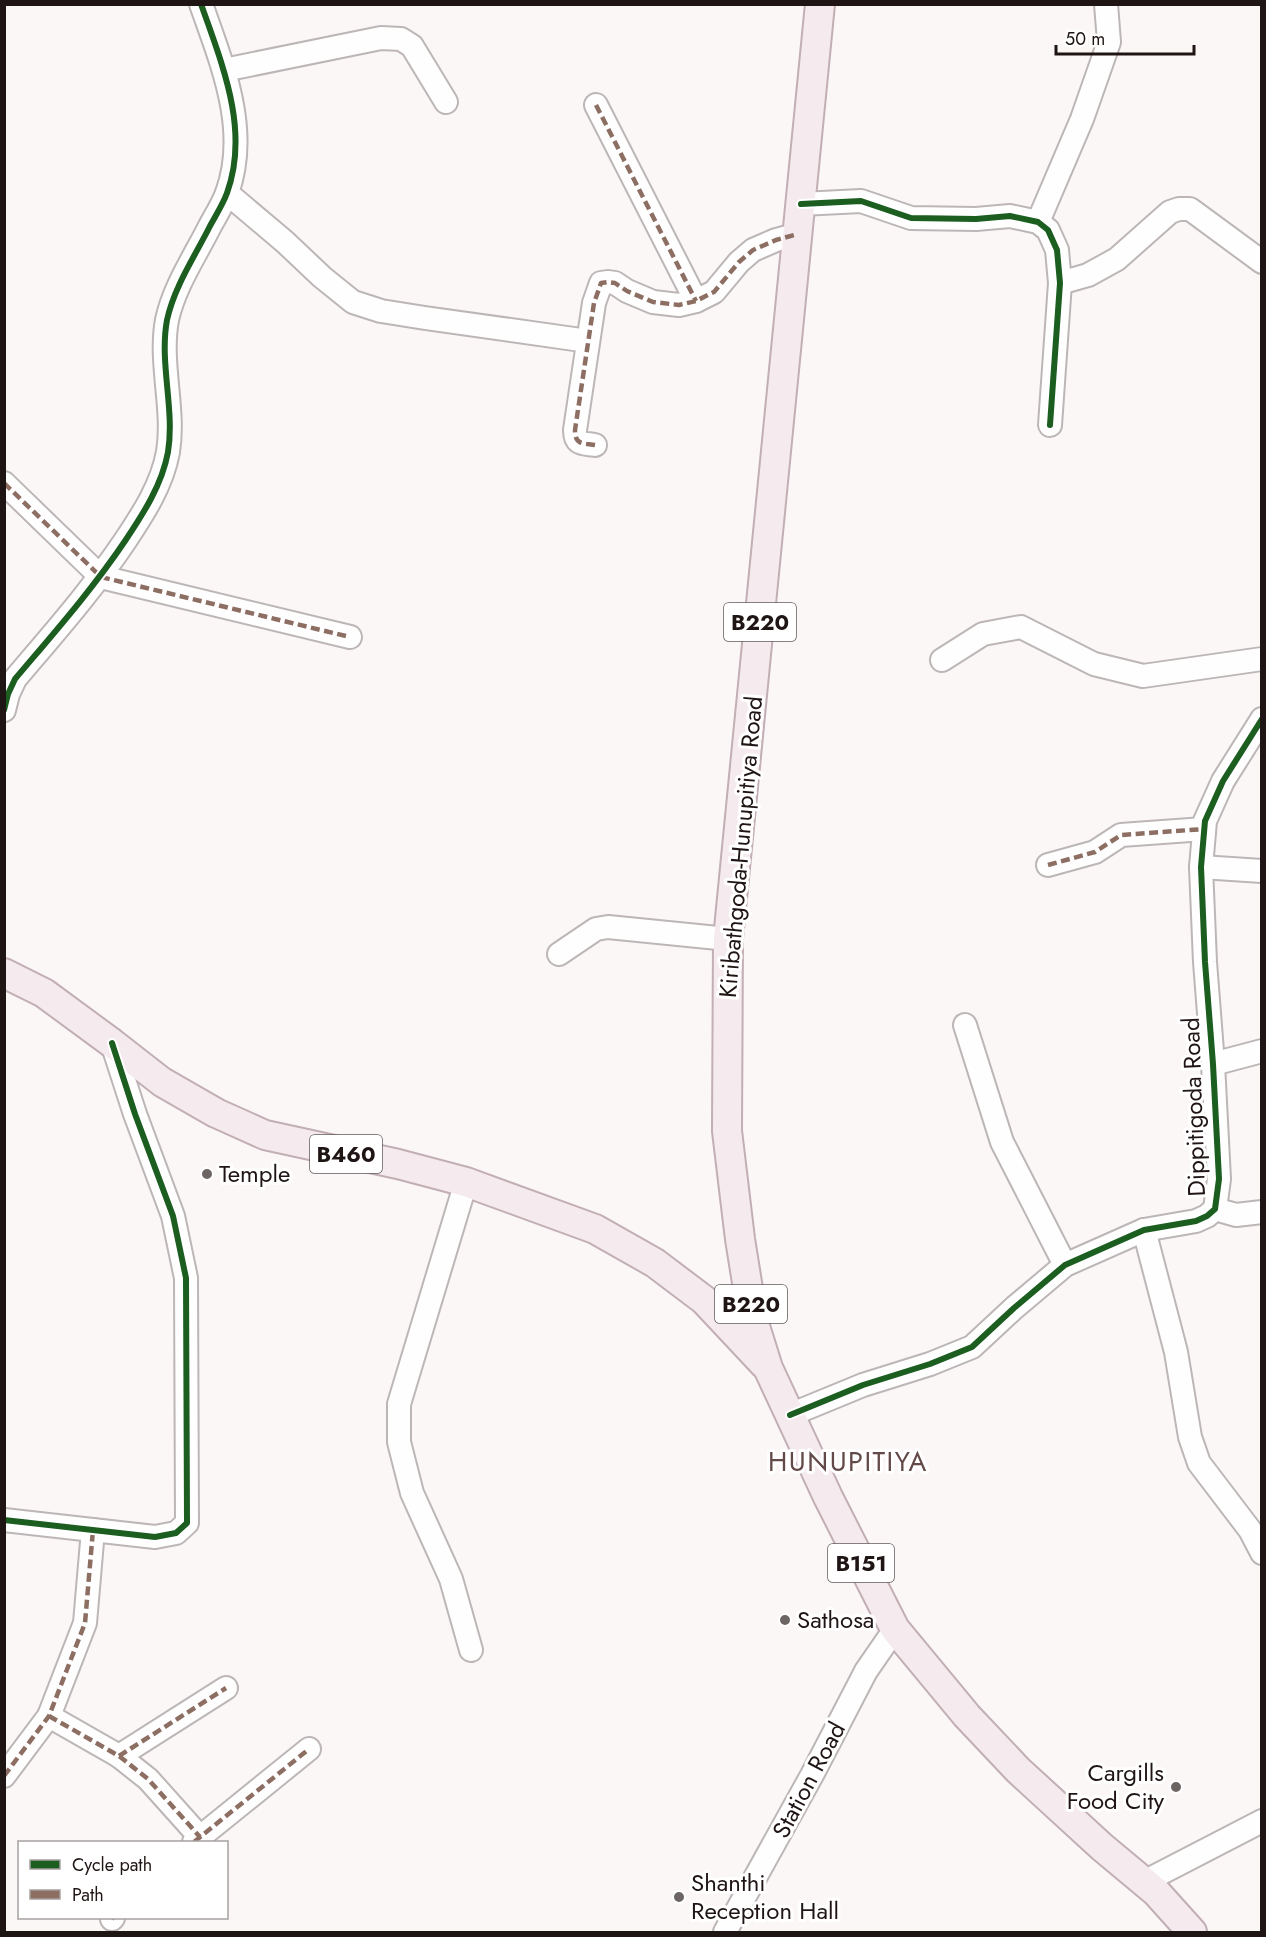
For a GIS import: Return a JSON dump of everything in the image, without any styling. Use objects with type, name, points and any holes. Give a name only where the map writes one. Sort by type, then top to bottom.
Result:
[{"type":"main road","name":"Kiribathgoda-Hunupitiya Road","points":[[820,4],[728,939],[728,1131],[740,1239],[753,1320],[768,1368],[828,1497],[895,1629],[967,1716],[1018,1770],[1102,1847],[1156,1892],[1192,1932]]},
{"type":"main road","name":"B460","points":[[4,973],[45,993],[162,1082],[216,1113],[265,1135],[398,1164],[466,1182],[595,1230],[656,1263],[704,1300],[768,1368]]},
{"type":"street","points":[[4,710],[15,679],[101,577],[145,512],[168,452],[167,321],[176,292],[227,193],[236,140],[234,114],[224,70],[201,4]]},
{"type":"street","points":[[1038,222],[1082,119],[1109,42],[1106,4]]},
{"type":"street","points":[[224,70],[381,38],[401,39],[412,46],[446,102]]},
{"type":"street","points":[[596,105],[696,301]]},
{"type":"street","points":[[227,193],[285,242],[322,278],[353,302],[381,311],[588,341]]},
{"type":"street","points":[[801,204],[861,201],[910,218],[976,219],[1010,216],[1038,222],[1048,230],[1057,250],[1060,283],[1050,425]]},
{"type":"street","points":[[1060,283],[1088,275],[1117,259],[1170,212],[1179,209],[1190,209],[1262,262]]},
{"type":"street","points":[[595,445],[578,442],[575,438],[594,303],[601,283],[615,283],[653,302],[679,305],[696,301],[714,292],[739,262],[753,250],[798,234]]},
{"type":"street","points":[[4,483],[101,577],[350,637]]},
{"type":"street","points":[[942,660],[983,634],[1021,627],[1094,664],[1143,676],[1262,659]]},
{"type":"street","name":"Dippitigoda Road","points":[[790,1415],[863,1385],[930,1364],[972,1347],[1065,1265],[1144,1230],[1196,1221],[1215,1209],[1219,1179],[1205,962],[1201,867],[1204,829],[1205,821],[1223,781],[1262,719]]},
{"type":"street","points":[[1048,865],[1095,852],[1121,835],[1204,829]]},
{"type":"street","points":[[1201,867],[1262,870]]},
{"type":"street","points":[[559,954],[596,930],[608,927],[728,939]]},
{"type":"street","points":[[965,1026],[1002,1142],[1065,1265]]},
{"type":"street","points":[[4,1520],[128,1532],[155,1537],[176,1533],[187,1523],[186,1278],[173,1216],[135,1114],[112,1042]]},
{"type":"street","points":[[1213,1064],[1262,1051]]},
{"type":"street","points":[[466,1182],[399,1404],[399,1442],[412,1493],[452,1579],[471,1650]]},
{"type":"street","points":[[1215,1209],[1236,1215],[1262,1212]]},
{"type":"street","points":[[1144,1230],[1176,1352],[1190,1437],[1198,1463],[1250,1530],[1262,1553]]},
{"type":"street","points":[[4,1776],[49,1716],[85,1623],[93,1530]]},
{"type":"street","name":"Station Road","points":[[725,1932],[866,1671],[895,1629]]},
{"type":"street","points":[[119,1756],[226,1688]]},
{"type":"street","points":[[49,1716],[119,1756],[148,1779],[197,1840],[309,1749]]},
{"type":"street","points":[[1144,1882],[1262,1821]]},
{"type":"marked path","points":[[596,105],[696,301]]},
{"type":"marked path","points":[[595,445],[578,441],[575,430],[594,303],[601,283],[615,283],[653,302],[679,305],[696,301],[714,292],[739,262],[753,250],[798,234]]},
{"type":"marked path","points":[[4,483],[101,577],[350,637]]},
{"type":"marked path","points":[[1048,865],[1095,852],[1121,835],[1204,829]]},
{"type":"marked path","points":[[4,1776],[49,1716],[85,1623],[93,1530]]},
{"type":"marked path","points":[[119,1756],[226,1688]]},
{"type":"marked path","points":[[49,1716],[119,1756],[148,1779],[200,1837]]},
{"type":"marked path","points":[[195,1841],[309,1749]]},
{"type":"cycle path","points":[[4,710],[15,679],[86,594],[132,531],[151,499],[165,464],[170,436],[165,353],[167,320],[180,284],[227,193],[236,145],[231,97],[201,4]]},
{"type":"cycle path","points":[[801,204],[861,201],[911,218],[976,219],[1010,216],[1038,222],[1048,230],[1057,250],[1060,283],[1050,425]]},
{"type":"cycle path","points":[[790,1415],[863,1385],[930,1364],[972,1347],[1065,1265],[1144,1230],[1196,1221],[1215,1209],[1219,1179],[1201,867],[1205,821],[1223,781],[1262,719]]},
{"type":"cycle path","points":[[4,1520],[155,1537],[176,1533],[187,1523],[186,1278],[173,1216],[135,1114],[112,1043]]},
{"type":"place","name":"Temple","points":[[207,1174]]},
{"type":"place","name":"Sathosa","points":[[785,1620]]},
{"type":"place","name":"Cargills Food City","points":[[1176,1787]]},
{"type":"place","name":"Shanthi Reception Hall","points":[[679,1897]]},
{"type":"district","name":"HUNUPITIYA","points":[[848,1462]]}]
